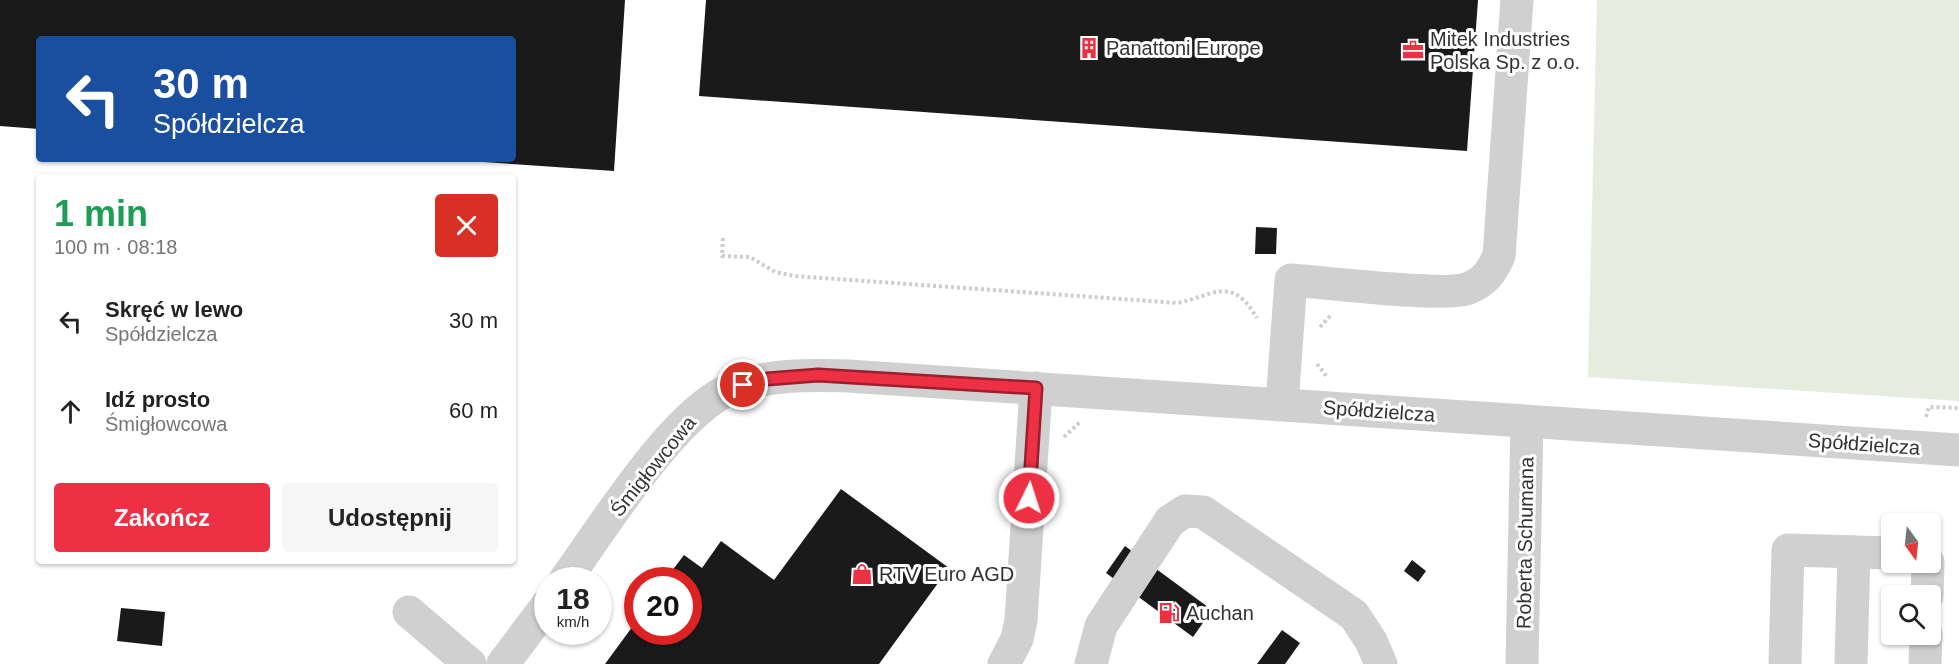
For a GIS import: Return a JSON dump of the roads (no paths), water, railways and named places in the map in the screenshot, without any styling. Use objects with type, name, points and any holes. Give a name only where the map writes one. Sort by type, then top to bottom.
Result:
[{"type":"street","points":[[1282,405],[1291,280],[1435,290],[1467,289],[1488,278],[1499,256],[1517,0]]},
{"type":"street","name":"Spółdzielcza","points":[[799,376],[848,376],[1959,450]]},
{"type":"street","name":"Śmigłowcowa","points":[[574,567],[659,452],[696,411],[736,387],[759,381],[799,376]]},
{"type":"street","points":[[1004,664],[1020,627],[1036,388]]},
{"type":"street","name":"Roberta Schumana","points":[[1522,664],[1527,422]]},
{"type":"street","points":[[1069,664],[1101,626],[1170,521],[1185,511],[1203,512],[1354,615],[1371,641],[1381,664]]},
{"type":"street","points":[[1785,664],[1788,550],[1881,553]]},
{"type":"street","points":[[1851,664],[1854,552]]},
{"type":"street","points":[[409,612],[470,664]]},
{"type":"street","points":[[504,664],[534,623]]},
{"type":"street","points":[[1092,664],[1101,626]]},
{"type":"street","points":[[1925,664],[1926,645]]},
{"type":"place","name":"Panattoni Europe","points":[[1089,48]]},
{"type":"place","name":"Mitek Industries Polska Sp. z o.o.","points":[[1413,50]]},
{"type":"place","name":"RTV Euro AGD","points":[[862,574]]},
{"type":"place","name":"Auchan","points":[[1169,613]]}]
